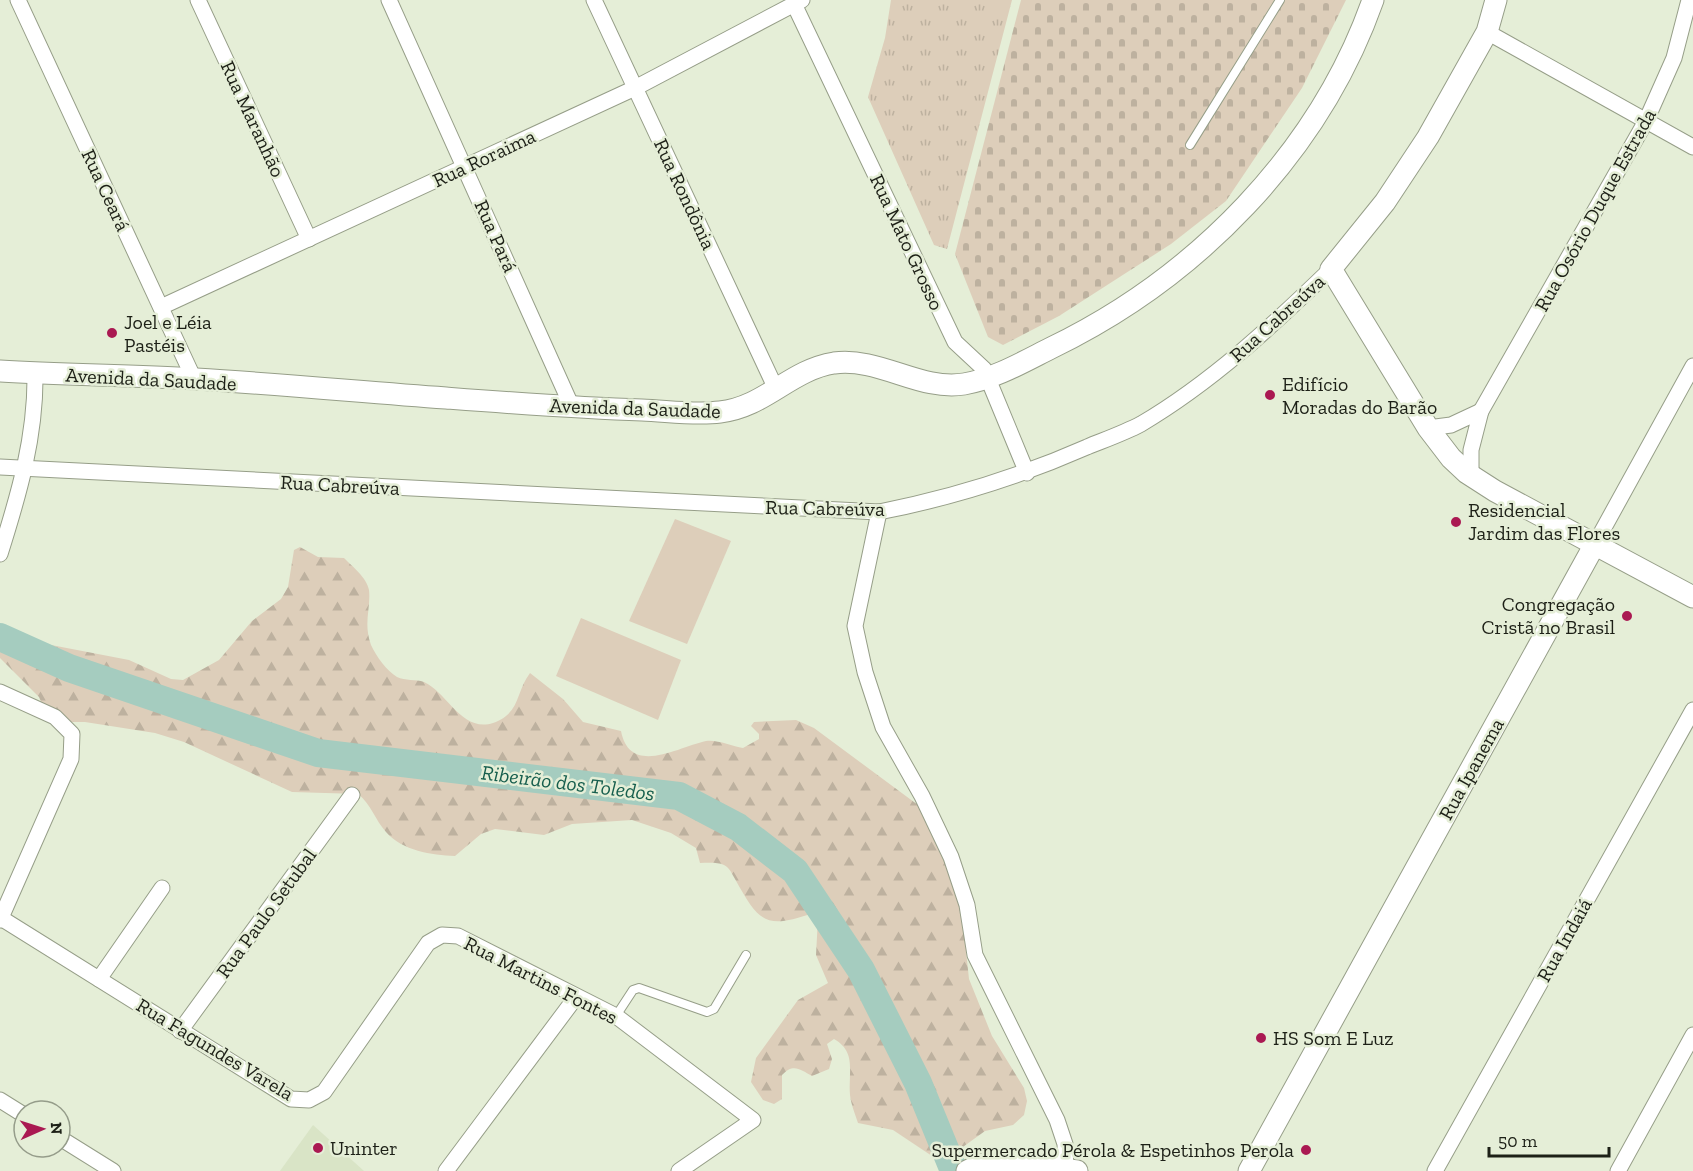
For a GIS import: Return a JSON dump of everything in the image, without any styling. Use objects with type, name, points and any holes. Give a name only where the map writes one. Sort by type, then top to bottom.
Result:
[{"type":"street","name":"Rua Ceará","points":[[18,0],[194,379]]},
{"type":"street","name":"Rua Maranhão","points":[[198,0],[309,238]]},
{"type":"street","name":"Rua Pará","points":[[389,0],[466,167],[572,408]]},
{"type":"street","name":"Rua Rondônia","points":[[594,0],[776,389]]},
{"type":"street","name":"Avenida da Saudade","points":[[1,370],[194,379],[572,408],[715,413],[757,403],[776,389],[813,368],[836,363],[866,363],[932,383],[969,383],[1082,333],[1137,298],[1201,252],[1255,197],[1302,135],[1337,79],[1373,0]]},
{"type":"street","name":"Rua Cabreúva","points":[[0,467],[879,512],[930,502],[1027,473],[1139,425],[1194,390],[1266,332],[1331,269],[1385,202],[1428,136],[1487,32],[1496,0]]},
{"type":"street","name":"Rua Osório Duque Estrada","points":[[1471,476],[1470,450],[1481,411],[1646,121],[1674,58],[1689,0]]},
{"type":"street","name":"Rua Roraima","points":[[161,307],[634,88],[798,2]]},
{"type":"street","name":"Rua Mato Grosso","points":[[798,2],[955,342],[984,369],[1027,473]]},
{"type":"street","points":[[1487,32],[1693,147]]},
{"type":"street","points":[[1331,269],[1428,428],[1451,458],[1471,476],[1693,597]]},
{"type":"street","name":"Rua Ipanema","points":[[1249,1171],[1693,366]]},
{"type":"street","points":[[0,554],[25,469],[34,421],[35,373]]},
{"type":"street","points":[[1428,428],[1450,425],[1481,411]]},
{"type":"street","points":[[879,512],[855,626],[865,672],[883,727],[922,796],[951,857],[967,905],[975,955],[1057,1120],[1070,1170],[1017,1162],[973,1168]]},
{"type":"street","points":[[0,692],[55,717],[72,734],[71,759],[1,919]]},
{"type":"street","name":"Rua Indaiá","points":[[1436,1171],[1693,710]]},
{"type":"street","name":"Rua Paulo Setubal","points":[[180,1031],[352,795]]},
{"type":"street","points":[[99,979],[162,888]]},
{"type":"street","name":"Rua Fagundes Varela","points":[[1,919],[291,1099],[309,1100],[324,1092],[428,943],[442,935]]},
{"type":"street","name":"Rua Martins Fontes","points":[[442,935],[458,936],[616,1016],[753,1120],[679,1171]]},
{"type":"street","points":[[446,1171],[576,997]]},
{"type":"street","points":[[1618,1171],[1693,1035]]},
{"type":"street","points":[[72,1145],[113,1171]]},
{"type":"lane","points":[[1190,145],[1280,0]]},
{"type":"lane","points":[[616,1016],[633,990],[639,988],[707,1012],[714,1009],[746,955]]},
{"type":"shaded area","name":"Uninter","points":[[313,1125],[364,1171],[280,1171]]},
{"type":"green space","points":[[891,0],[1012,0],[947,249],[934,245],[868,97],[885,38]]},
{"type":"green space","points":[[1021,0],[1346,0],[1302,88],[1226,201],[1171,244],[1059,316],[1003,345],[988,337],[955,254]]},
{"type":"green space","points":[[675,519],[731,541],[687,644],[629,621]]},
{"type":"green space","points":[[300,547],[318,557],[344,558],[355,568],[368,586],[369,637],[382,663],[397,677],[421,681],[432,687],[472,722],[482,725],[493,723],[508,714],[530,673],[563,699],[583,722],[621,731],[626,745],[634,753],[644,756],[669,753],[706,741],[743,748],[759,739],[759,734],[751,726],[754,722],[796,720],[814,728],[918,805],[970,903],[966,951],[969,979],[992,1036],[1024,1088],[1027,1101],[1024,1115],[1013,1125],[985,1131],[949,1157],[935,1158],[893,1130],[858,1123],[850,1095],[849,1056],[841,1044],[834,1039],[827,1044],[832,1059],[829,1069],[812,1076],[800,1069],[790,1069],[782,1075],[782,1099],[774,1104],[763,1100],[751,1082],[756,1058],[798,1000],[828,983],[816,955],[818,918],[813,913],[784,921],[765,918],[751,905],[728,868],[718,863],[700,863],[696,848],[671,833],[632,820],[572,824],[544,835],[495,829],[481,834],[455,856],[418,851],[401,844],[386,832],[358,794],[292,792],[184,742],[155,733],[85,722],[50,722],[39,697],[0,658],[0,652],[14,645],[46,644],[129,660],[171,679],[183,680],[219,660],[252,621],[281,599],[288,587],[294,550]]},
{"type":"green space","points":[[581,618],[681,660],[658,720],[556,676]]},
{"type":"waterway","name":"Ribeirão dos Toledos","points":[[0,637],[69,668],[318,753],[679,796],[738,827],[795,871],[861,970],[918,1083],[954,1171]]},
{"type":"place","name":"Joel e Léia Pastéis","points":[[112,333]]},
{"type":"place","name":"Edifício Moradas do Barão","points":[[1270,395]]},
{"type":"place","name":"Residencial Jardim das Flores","points":[[1456,522]]},
{"type":"place","name":"Congregação Cristã no Brasil","points":[[1627,616]]},
{"type":"place","name":"HS Som E Luz","points":[[1261,1038]]},
{"type":"place","name":"Uninter","points":[[318,1148]]},
{"type":"place","name":"Supermercado Pérola & Espetinhos Perola","points":[[1306,1150]]}]
